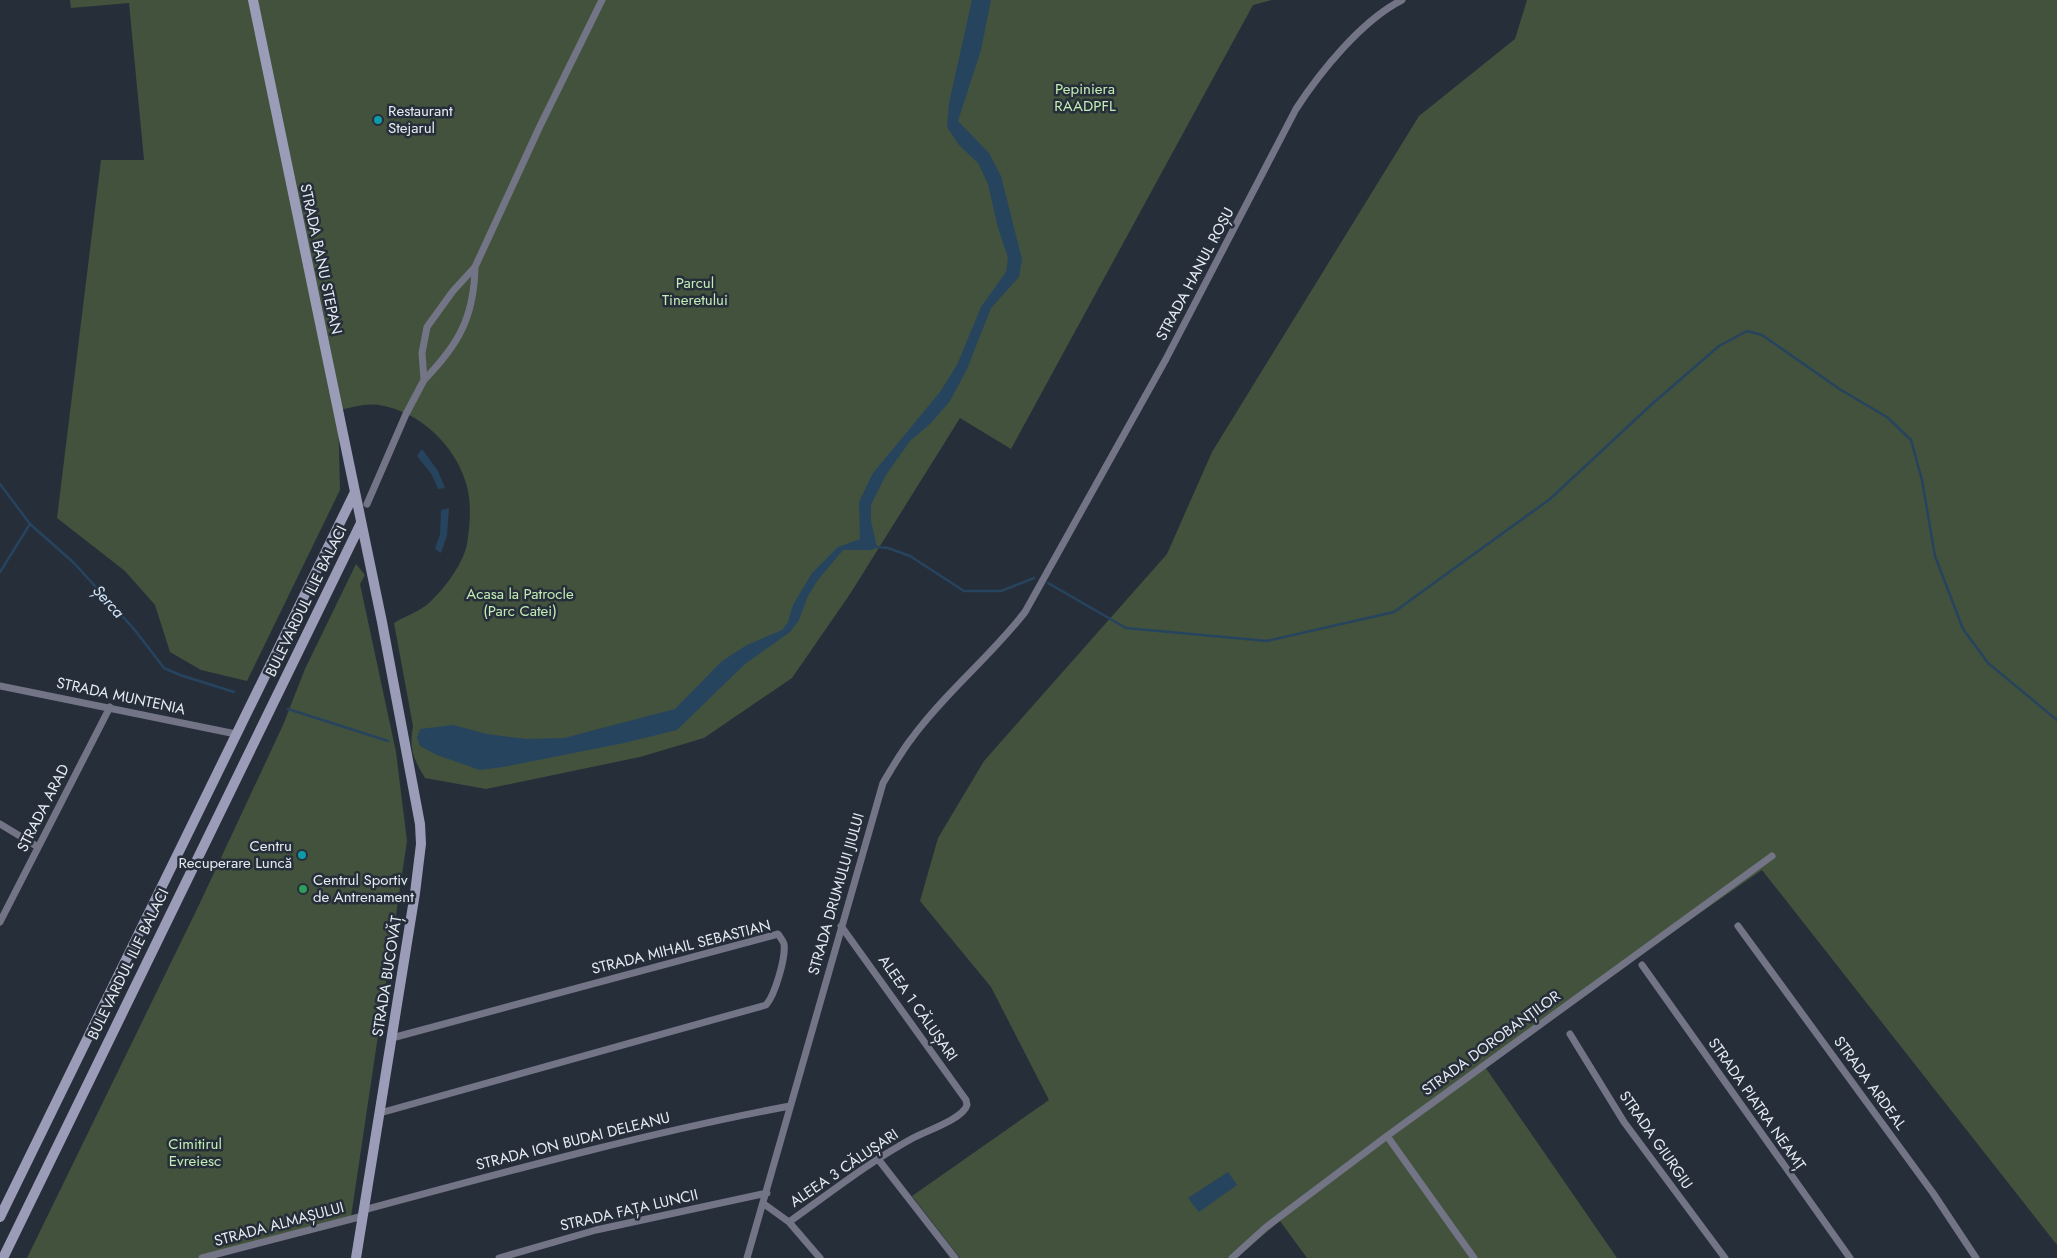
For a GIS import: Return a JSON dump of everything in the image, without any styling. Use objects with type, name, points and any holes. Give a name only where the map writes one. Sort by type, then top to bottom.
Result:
[{"type":"main road","name":"STRADA BANU STEPAN","points":[[253,0],[361,523]]},
{"type":"main road","name":"BULEVARDUL ILIE BALACI","points":[[0,1217],[354,492]]},
{"type":"main road","name":"BULEVARDUL ILIE BALACI","points":[[3,1258],[361,523]]},
{"type":"main road","name":"STRADA BUCOVĂȚ","points":[[356,1258],[419,866],[420,824],[361,523]]},
{"type":"street","points":[[424,380],[422,353],[427,327],[453,291],[475,267],[536,134],[602,0]]},
{"type":"street","name":"STRADA HANUL ROȘU","points":[[1039,585],[1166,359],[1296,110],[1315,80],[1339,52],[1380,15],[1402,0]]},
{"type":"street","points":[[367,504],[406,414],[424,380],[447,356],[460,337],[472,301],[475,267]]},
{"type":"street","name":"STRADA DRUMULUI JIULUI","points":[[747,1258],[883,783],[912,738],[930,716],[1005,638],[1020,619],[1039,585]]},
{"type":"street","name":"STRADA MUNTENIA","points":[[0,686],[236,734]]},
{"type":"street","name":"STRADA ARAD","points":[[0,922],[110,707]]},
{"type":"street","points":[[0,824],[38,847]]},
{"type":"street","name":"STRADA DOROBANȚILOR","points":[[1232,1258],[1265,1228],[1387,1136],[1772,856]]},
{"type":"street","name":"ALEEA 1 CĂLUȘARI","points":[[841,926],[966,1100],[967,1108]]},
{"type":"street","name":"STRADA ARDEAL","points":[[1738,926],[1933,1193],[1976,1258]]},
{"type":"street","name":"STRADA MIHAIL SEBASTIAN","points":[[380,1114],[766,1005],[772,998],[778,982],[784,944],[778,934],[392,1038]]},
{"type":"street","name":"STRADA PIATRA NEAMȚ","points":[[1642,965],[1850,1258]]},
{"type":"street","name":"STRADA GIURGIU","points":[[1570,1034],[1624,1122],[1725,1258]]},
{"type":"street","name":"STRADA ION BUDAI DELEANU","points":[[363,1213],[603,1145],[705,1122],[790,1106]]},
{"type":"street","name":"ALEEA 3 CĂLUȘARI","points":[[789,1222],[878,1159],[912,1139],[962,1114],[967,1108]]},
{"type":"street","points":[[1387,1136],[1474,1258]]},
{"type":"street","points":[[878,1159],[955,1258]]},
{"type":"street","name":"STRADA FAȚA LUNCII","points":[[499,1258],[596,1230],[767,1193]]},
{"type":"street","points":[[764,1204],[789,1222],[820,1258]]},
{"type":"street","name":"STRADA ALMAȘULUI","points":[[202,1258],[363,1213]]},
{"type":"green space","name":"Parcul Tineretului","points":[[70,0],[1272,0],[1253,5],[1011,449],[960,418],[850,594],[792,678],[704,738],[640,757],[486,789],[425,778],[413,754],[413,726],[394,623],[426,605],[442,590],[453,575],[465,552],[470,514],[468,490],[461,469],[444,443],[421,422],[408,414],[379,405],[364,405],[338,410],[340,490],[247,681],[201,670],[170,652],[155,605],[125,571],[57,518],[101,160],[144,160],[129,3],[71,8]]},
{"type":"green space","points":[[1527,0],[2057,0],[2057,1245],[1762,870],[1483,1064],[1617,1258],[1307,1258],[1280,1221],[1236,1258],[960,1258],[912,1196],[1049,1100],[991,987],[920,901],[938,838],[984,761],[1167,554],[1212,452],[1419,116],[1515,39]]},
{"type":"green space","name":"Cimitirul Evreiesc","points":[[356,564],[365,575],[360,584],[396,752],[407,841],[351,1217],[199,1258],[27,1258],[199,905],[283,725],[305,669]]},
{"type":"water","points":[[972,0],[991,0],[981,50],[958,121],[989,153],[1001,176],[1022,259],[1019,277],[991,308],[967,369],[950,401],[931,423],[910,441],[886,475],[871,505],[871,521],[877,547],[872,550],[843,550],[817,581],[808,596],[799,620],[790,632],[745,664],[677,730],[624,743],[480,770],[437,755],[420,746],[417,738],[420,729],[453,725],[487,734],[527,739],[564,738],[675,709],[722,661],[747,645],[782,630],[788,622],[793,605],[812,573],[838,547],[860,539],[859,502],[873,473],[940,392],[957,365],[981,307],[1006,272],[1008,258],[998,228],[988,184],[978,163],[959,145],[947,127],[949,103]]},
{"type":"water","points":[[422,449],[438,471],[445,488],[438,489],[432,475],[417,456]]},
{"type":"water","points":[[449,508],[447,535],[441,553],[435,549],[440,534],[441,510]]},
{"type":"water","points":[[1228,1172],[1237,1185],[1199,1212],[1188,1198]]},
{"type":"waterway","points":[[1048,583],[1126,628],[1267,641],[1394,612],[1550,499],[1652,404],[1719,346],[1747,331],[1762,335],[1841,390],[1887,417],[1911,440],[1922,480],[1935,556],[1963,629],[1988,663],[2057,720]]},
{"type":"waterway","name":"Șerca","points":[[0,484],[30,524],[74,563],[134,629],[164,668],[234,692]]},
{"type":"waterway","points":[[0,572],[30,524]]},
{"type":"waterway","points":[[877,547],[888,548],[910,556],[964,591],[1001,591],[1034,578]]},
{"type":"waterway","name":"Șerca","points":[[288,709],[388,741]]},
{"type":"place","name":"Restaurant Stejarul","points":[[378,120]]},
{"type":"place","name":"Centru Recuperare Luncă","points":[[302,855]]},
{"type":"place","name":"Centrul Sportiv de Antrenament","points":[[303,889]]},
{"type":"park label","name":"Pepiniera RAADPFL","points":[[1085,98]]},
{"type":"park label","name":"Acasa la Patrocle (Parc Catei)","points":[[520,602]]}]
